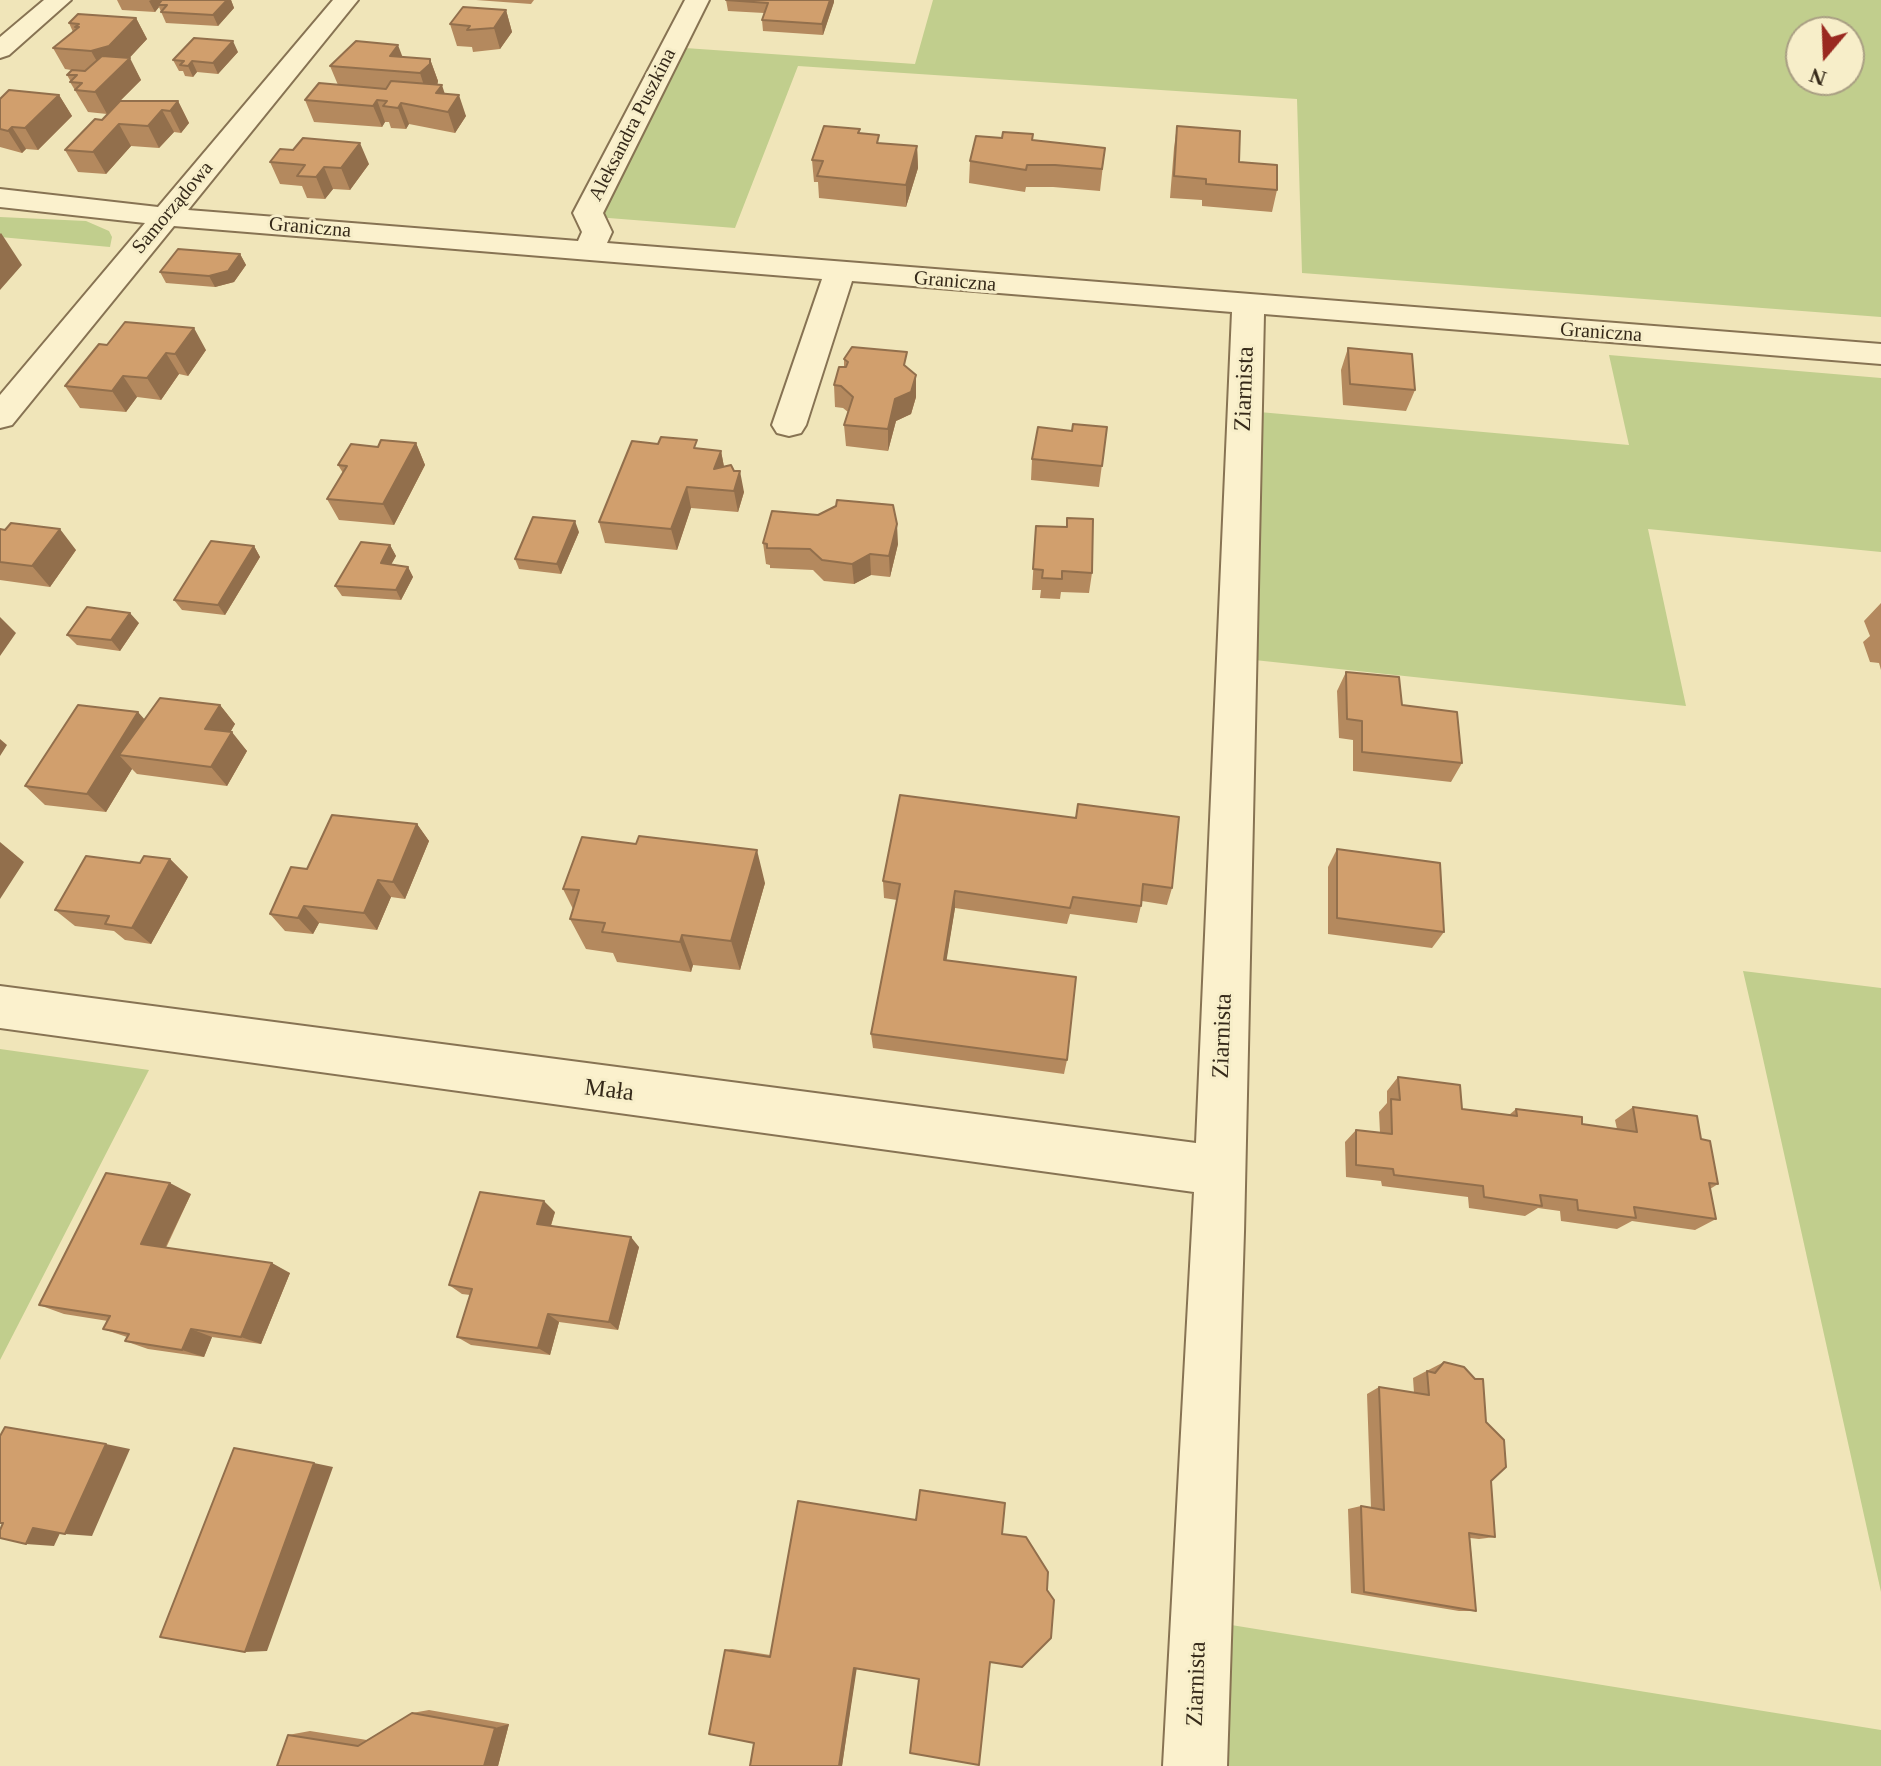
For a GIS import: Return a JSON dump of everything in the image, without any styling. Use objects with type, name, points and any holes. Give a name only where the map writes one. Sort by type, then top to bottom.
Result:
[{"type":"street","points":[[0,50],[59,0]]},
{"type":"street","name":"Samorządowa","points":[[0,417],[346,0]]},
{"type":"street","name":"Aleksandra Puszkina","points":[[589,250],[597,232],[588,213],[697,0]]},
{"type":"street","name":"Graniczna","points":[[10,202],[1248,306],[1881,354]]},
{"type":"street","points":[[789,425],[840,272]]},
{"type":"street","name":"Ziarnista","points":[[1195,1766],[1248,306]]},
{"type":"street","name":"Mała","points":[[0,1007],[1219,1171]]},
{"type":"green space","points":[[933,0],[1881,0],[1881,317],[1302,273],[1297,99],[798,66],[735,228],[596,217],[685,48],[915,64]]},
{"type":"green space","points":[[0,217],[86,221],[109,231],[112,237],[110,247],[0,237]]},
{"type":"green space","points":[[1609,355],[1881,378],[1881,552],[1648,529],[1686,706],[1245,659],[1248,411],[1629,445]]},
{"type":"green space","points":[[1743,971],[1881,988],[1881,1592],[1758,1036]]},
{"type":"green space","points":[[0,1049],[149,1070],[0,1360]]},
{"type":"green space","points":[[1225,1624],[1881,1730],[1881,1766],[1222,1766]]},
{"type":"building","points":[[162,0],[227,0],[213,15],[161,12],[167,5],[158,5]]},
{"type":"building","points":[[726,0],[830,0],[822,24],[762,20],[768,3]]},
{"type":"building","points":[[463,7],[506,10],[494,28],[467,30],[470,26],[450,24]]},
{"type":"building","points":[[78,14],[136,18],[109,46],[91,51],[53,48],[79,27],[75,27],[79,24],[69,23]]},
{"type":"building","points":[[194,38],[233,41],[213,63],[192,61],[188,66],[180,65],[184,61],[173,60]]},
{"type":"building","points":[[356,41],[398,45],[390,56],[430,59],[430,64],[420,73],[330,66]]},
{"type":"building","points":[[102,56],[130,58],[95,92],[75,90],[82,83],[70,82],[77,75],[67,75],[72,70],[85,71]]},
{"type":"building","points":[[391,81],[442,85],[436,93],[459,95],[448,112],[401,103],[398,108],[383,106],[387,101],[377,100],[373,106],[305,100],[319,83],[386,89]]},
{"type":"building","points":[[9,90],[59,95],[25,128],[12,127],[8,131],[0,129],[0,99]]},
{"type":"building","points":[[120,101],[178,101],[170,111],[162,110],[148,126],[119,124],[93,152],[65,150],[95,119],[102,120]]},
{"type":"building","points":[[824,126],[860,129],[858,133],[879,135],[877,143],[917,146],[906,185],[817,176],[823,161],[812,160]]},
{"type":"building","points":[[1177,126],[1240,131],[1239,162],[1277,165],[1277,190],[1206,184],[1206,179],[1174,176]]},
{"type":"building","points":[[1003,132],[1033,134],[1032,140],[1105,148],[1102,169],[1027,165],[1026,170],[970,161],[976,136],[1002,138]]},
{"type":"building","points":[[303,138],[360,143],[341,168],[324,167],[316,177],[297,176],[305,165],[270,162],[280,149],[293,150]]},
{"type":"building","points":[[178,249],[240,254],[228,271],[209,276],[160,272]]},
{"type":"building","points":[[125,322],[194,328],[175,354],[166,353],[147,378],[123,376],[112,391],[65,386],[99,344],[107,345]]},
{"type":"building","points":[[852,347],[907,352],[904,365],[916,375],[911,392],[895,399],[888,429],[844,425],[853,397],[841,386],[834,385],[839,367],[846,367],[848,362],[844,359]]},
{"type":"building","points":[[1348,348],[1412,354],[1415,390],[1350,384]]},
{"type":"building","points":[[1073,424],[1107,427],[1102,466],[1032,459],[1038,427],[1072,431]]},
{"type":"building","points":[[661,437],[697,440],[694,448],[721,451],[714,469],[731,465],[734,471],[740,471],[734,491],[687,487],[671,529],[599,522],[632,441],[658,444]]},
{"type":"building","points":[[381,440],[416,443],[383,504],[327,499],[347,466],[338,465],[351,444],[378,447]]},
{"type":"building","points":[[837,500],[893,505],[897,524],[889,556],[870,554],[852,564],[822,560],[810,549],[767,548],[767,544],[763,543],[772,511],[818,515],[836,506]]},
{"type":"building","points":[[533,517],[575,521],[557,564],[515,559]]},
{"type":"building","points":[[1067,518],[1093,519],[1092,573],[1062,571],[1062,579],[1042,578],[1043,570],[1033,569],[1036,526],[1067,527]]},
{"type":"building","points":[[11,523],[60,529],[32,566],[0,562],[0,529],[5,530]]},
{"type":"building","points":[[211,541],[254,546],[218,605],[174,600]]},
{"type":"building","points":[[361,542],[390,545],[381,563],[408,567],[396,590],[335,586]]},
{"type":"building","points":[[87,607],[130,613],[111,640],[67,635]]},
{"type":"building","points":[[1346,672],[1399,677],[1402,705],[1457,712],[1462,763],[1362,752],[1362,721],[1347,719]]},
{"type":"building","points":[[160,698],[220,705],[205,729],[232,732],[211,767],[119,755]]},
{"type":"building","points":[[78,705],[138,712],[87,794],[25,786]]},
{"type":"building","points":[[900,795],[1076,818],[1078,804],[1179,817],[1172,888],[1143,884],[1141,906],[1073,897],[1070,908],[955,891],[944,960],[1076,977],[1067,1060],[871,1034],[900,884],[883,881]]},
{"type":"building","points":[[332,815],[417,824],[393,882],[378,880],[364,913],[304,906],[298,918],[270,914],[291,867],[307,869]]},
{"type":"building","points":[[639,836],[757,850],[731,941],[682,935],[680,942],[602,932],[605,923],[570,919],[579,890],[563,889],[582,837],[636,844]]},
{"type":"building","points":[[1337,849],[1440,863],[1444,932],[1337,918]]},
{"type":"building","points":[[86,856],[140,863],[144,856],[170,859],[132,928],[105,924],[109,916],[55,910]]},
{"type":"building","points":[[1398,1077],[1460,1085],[1462,1109],[1517,1116],[1516,1109],[1582,1117],[1582,1124],[1637,1132],[1633,1107],[1697,1116],[1701,1139],[1710,1141],[1718,1184],[1709,1183],[1716,1219],[1634,1207],[1636,1218],[1578,1210],[1577,1200],[1540,1195],[1542,1206],[1484,1197],[1483,1186],[1394,1175],[1393,1169],[1356,1165],[1356,1130],[1392,1134],[1391,1099],[1400,1100]]},
{"type":"building","points":[[106,1173],[170,1183],[141,1244],[272,1263],[241,1337],[191,1329],[182,1350],[125,1341],[129,1334],[103,1329],[110,1316],[39,1305]]},
{"type":"building","points":[[480,1192],[544,1201],[537,1224],[631,1237],[609,1322],[548,1314],[538,1348],[457,1337],[472,1289],[449,1285]]},
{"type":"building","points":[[1444,1362],[1464,1367],[1475,1379],[1483,1379],[1486,1422],[1504,1440],[1506,1467],[1491,1481],[1495,1537],[1469,1533],[1476,1611],[1364,1592],[1361,1506],[1384,1510],[1379,1387],[1429,1395],[1427,1371],[1435,1373]]},
{"type":"building","points":[[5,1427],[106,1444],[65,1534],[33,1528],[26,1544],[0,1538],[3,1523],[0,1523],[0,1436]]},
{"type":"building","points":[[234,1448],[314,1463],[245,1652],[160,1637]]},
{"type":"building","points":[[920,1490],[1005,1503],[1002,1534],[1026,1537],[1048,1572],[1047,1590],[1054,1600],[1051,1638],[1022,1667],[990,1662],[979,1765],[910,1753],[919,1679],[854,1668],[839,1766],[750,1766],[754,1743],[709,1734],[725,1650],[770,1657],[798,1501],[916,1520]]},
{"type":"building","points":[[412,1713],[495,1728],[484,1766],[277,1766],[288,1735],[358,1746]]}]
